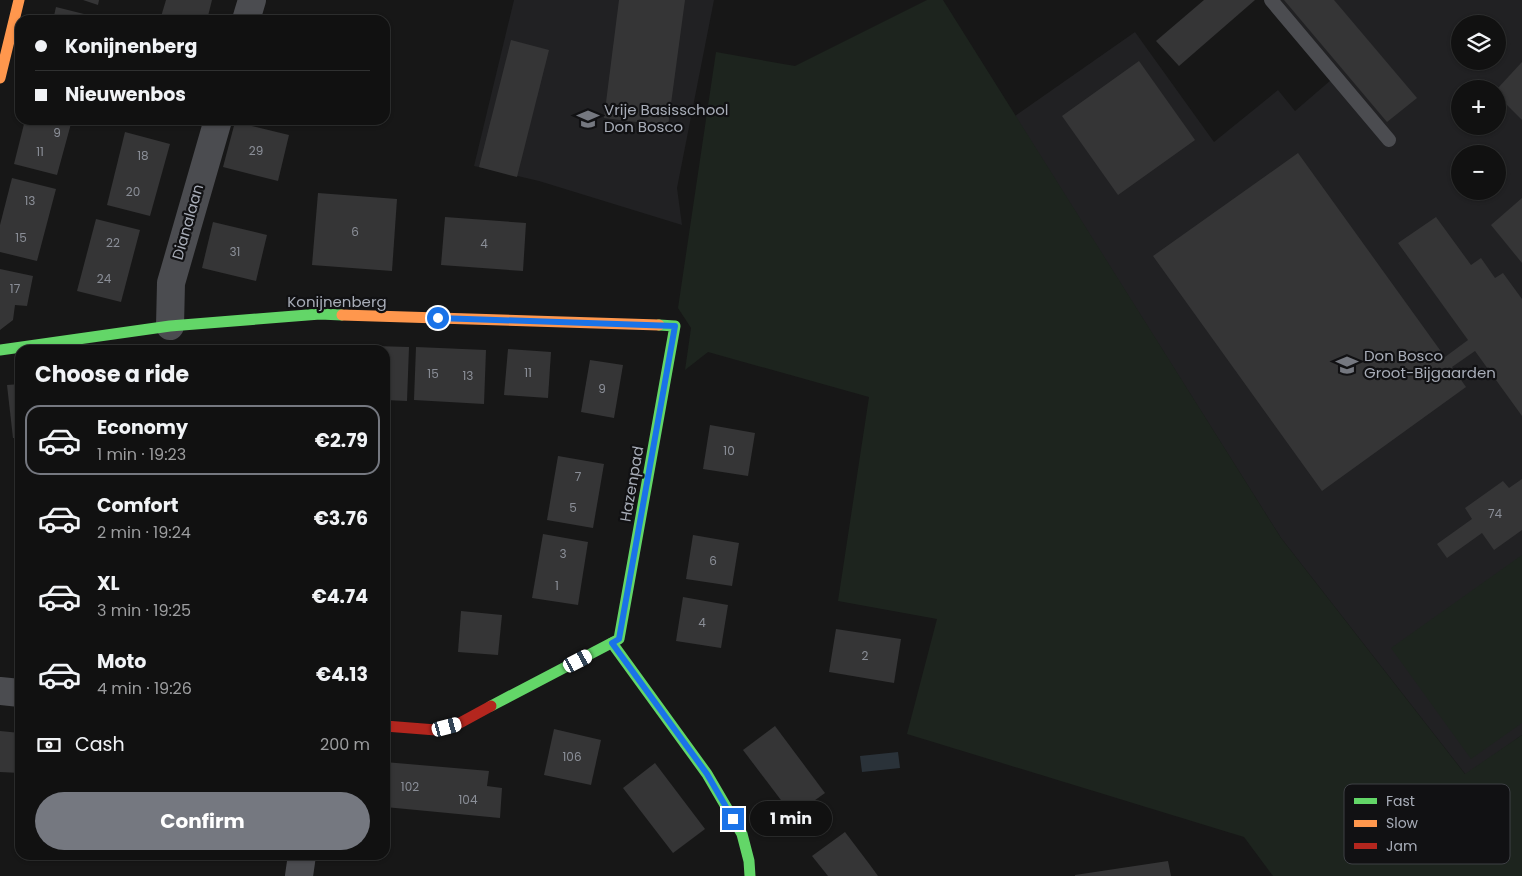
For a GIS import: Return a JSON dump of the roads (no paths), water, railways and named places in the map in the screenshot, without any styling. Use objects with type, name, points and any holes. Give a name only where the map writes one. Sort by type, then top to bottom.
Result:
[{"type":"street","points":[[15,15],[19,0]]},
{"type":"street","points":[[248,15],[252,0]]},
{"type":"street","points":[[0,78],[15,16]]},
{"type":"street","name":"Dianalaan","points":[[170,326],[171,283],[217,125]]},
{"type":"street","name":"Konijnenberg","points":[[35,345],[170,326],[320,314],[675,326]]},
{"type":"street","name":"Hazenpad","points":[[612,643],[619,639],[675,326]]},
{"type":"street","name":"Konijnenberg","points":[[0,350],[15,348]]},
{"type":"street","points":[[390,726],[436,730],[458,724],[612,643],[707,774],[742,834],[749,861],[750,876]]},
{"type":"street","points":[[0,691],[15,692]]},
{"type":"street","points":[[299,876],[301,860]]},
{"type":"lane","points":[[1271,0],[1389,140]]},
{"type":"place","name":"Vrije Basisschool Don Bosco","points":[[588,119]]},
{"type":"place","name":"Don Bosco Groot-Bijgaarden","points":[[1347,365]]}]
